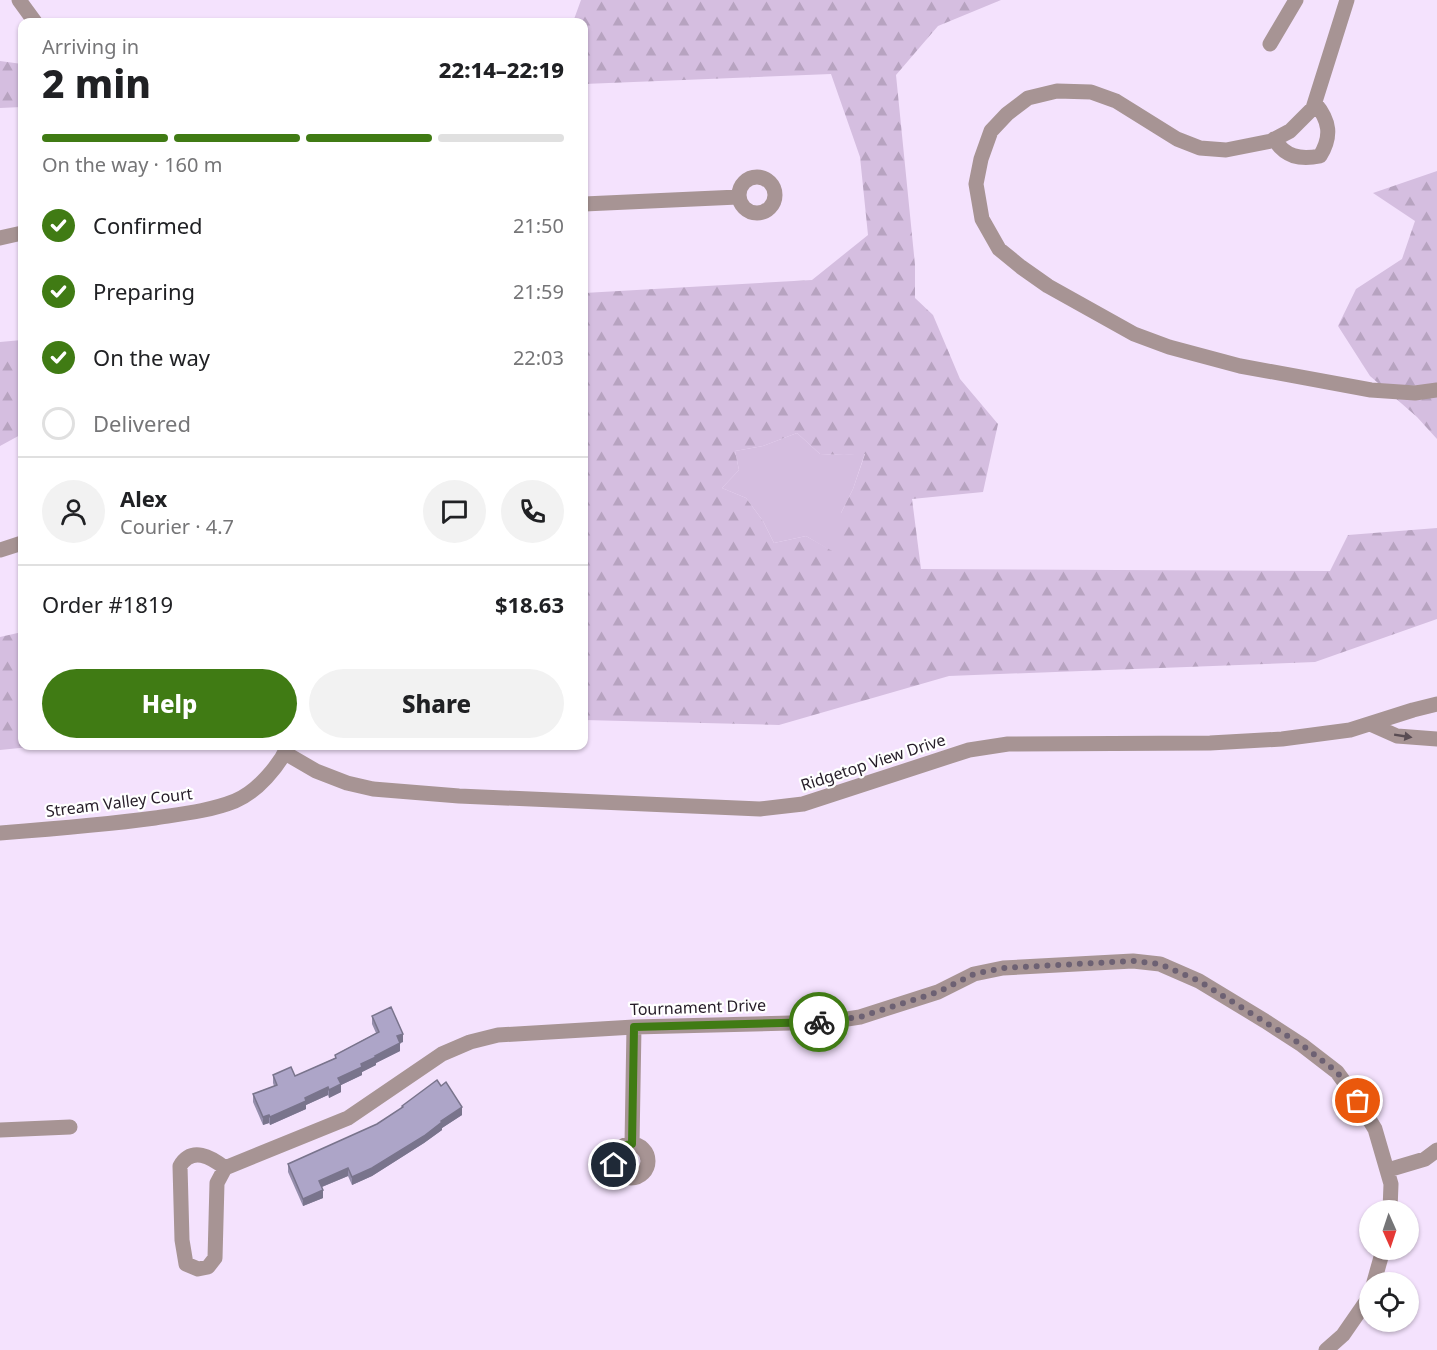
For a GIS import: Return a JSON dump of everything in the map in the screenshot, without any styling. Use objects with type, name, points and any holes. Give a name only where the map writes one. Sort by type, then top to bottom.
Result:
[{"type":"street","points":[[19,0],[32,18]]},
{"type":"street","points":[[1270,44],[1296,0]]},
{"type":"street","points":[[1347,0],[1313,108],[1290,131],[1275,139],[1226,150],[1200,148],[1177,139],[1116,101],[1091,92],[1057,90],[1028,98],[1007,114],[991,131],[981,159],[976,184],[982,219],[999,249],[1021,267],[1048,286],[1134,334],[1169,347],[1240,366],[1360,388],[1415,393],[1437,390]]},
{"type":"street","points":[[1275,139],[1280,148],[1292,156],[1306,159],[1320,156],[1326,146],[1328,128],[1324,114],[1315,103]]},
{"type":"street","points":[[588,204],[738,197]]},
{"type":"street","points":[[0,238],[18,234]]},
{"type":"street","points":[[0,550],[18,544]]},
{"type":"street","name":"Ridgetop View Drive","points":[[287,750],[316,771],[347,783],[374,789],[459,796],[760,809],[803,804],[969,750],[1008,744],[1246,742],[1337,732],[1437,704]]},
{"type":"street","points":[[1370,724],[1397,736],[1437,739]]},
{"type":"street","name":"Stream Valley Court","points":[[0,833],[187,813],[236,800],[258,786],[285,750]]},
{"type":"street","name":"Tournament Drive","points":[[225,1168],[348,1118],[442,1054],[471,1042],[512,1034],[634,1027],[828,1022],[860,1017],[938,992],[974,974],[1003,968],[1133,961],[1160,964],[1199,981],[1302,1045],[1337,1072],[1375,1129],[1388,1170],[1390,1200]]},
{"type":"street","points":[[632,1144],[634,1027]]},
{"type":"street","points":[[0,1130],[70,1127]]},
{"type":"street","points":[[1388,1170],[1425,1159],[1437,1149]]},
{"type":"street","points":[[193,1154],[211,1158],[225,1168],[217,1183],[215,1258],[208,1267],[198,1269],[186,1264],[182,1240],[180,1166],[185,1158],[193,1154]]},
{"type":"street","points":[[1326,1350],[1342,1335],[1359,1311]]},
{"type":"green space","points":[[581,0],[1001,0],[938,26],[896,75],[915,265],[915,298],[933,315],[960,379],[998,424],[983,492],[912,499],[921,569],[1330,571],[1348,535],[1437,528],[1437,619],[1315,662],[949,676],[779,725],[588,720],[588,293],[812,280],[868,235],[860,157],[831,74],[588,84],[588,18],[574,18]],"holes":[[[797,433],[820,454],[865,454],[853,489],[841,513],[841,556],[806,536],[774,543],[763,521],[746,498],[722,488],[739,470],[735,451],[763,446]]]},
{"type":"green space","points":[[0,61],[18,63],[18,107],[0,108]]},
{"type":"green space","points":[[1437,171],[1437,439],[1417,417],[1370,376],[1338,326],[1356,289],[1402,259],[1415,221],[1373,193]]},
{"type":"green space","points":[[18,340],[18,436],[0,446],[0,342]]},
{"type":"green space","points":[[797,433],[820,454],[865,453],[853,489],[841,513],[841,557],[806,536],[774,543],[763,521],[746,498],[722,488],[739,470],[735,451],[763,446]]},
{"type":"green space","points":[[18,633],[18,748],[0,750],[0,637]]},
{"type":"building","points":[[391,1007],[403,1034],[397,1036],[400,1043],[361,1064],[362,1067],[338,1078],[341,1084],[329,1090],[328,1087],[305,1098],[306,1101],[270,1117],[269,1115],[263,1117],[253,1094],[277,1085],[273,1075],[291,1067],[295,1076],[336,1058],[335,1055],[379,1032],[372,1016]]},
{"type":"building","points":[[437,1080],[441,1086],[446,1082],[462,1107],[424,1136],[372,1168],[352,1177],[348,1168],[319,1181],[323,1190],[303,1199],[288,1164],[377,1124]]},
{"type":"way so far","points":[[819,1022],[860,1017],[938,992],[974,974],[1003,968],[1133,961],[1160,964],[1199,981],[1302,1045],[1337,1072],[1358,1101]]},
{"type":"route","points":[[614,1165],[614,1157],[618,1150],[624,1145],[632,1144],[634,1027],[819,1022]]}]
